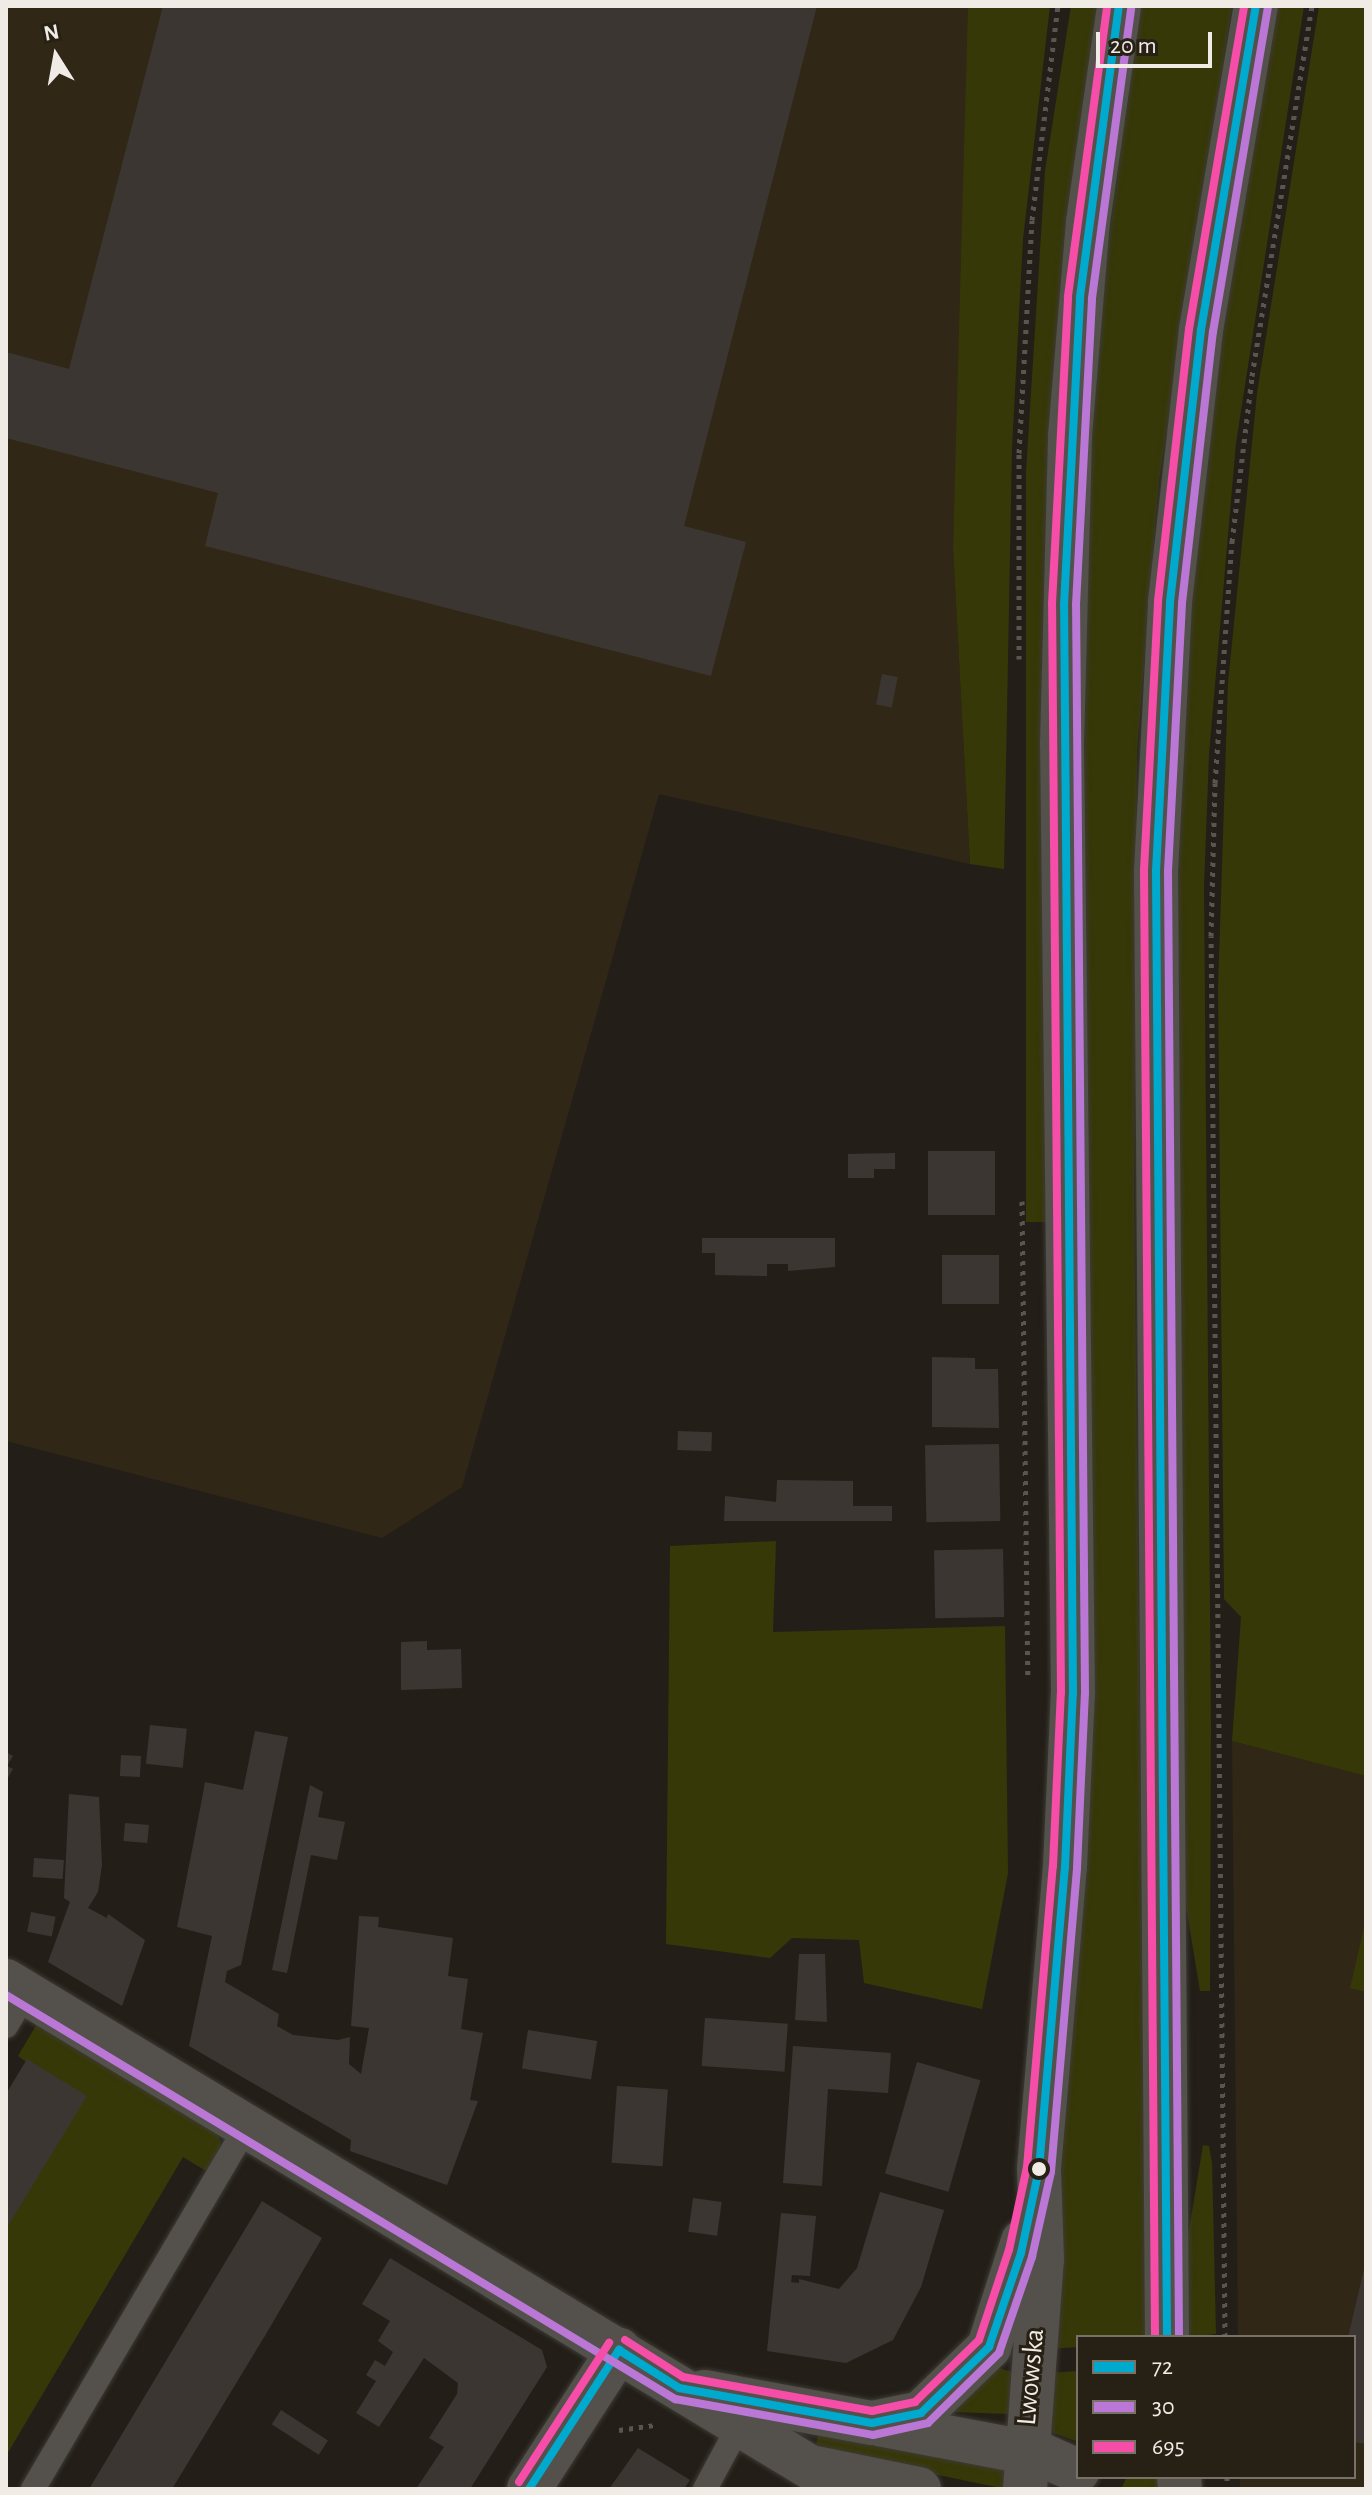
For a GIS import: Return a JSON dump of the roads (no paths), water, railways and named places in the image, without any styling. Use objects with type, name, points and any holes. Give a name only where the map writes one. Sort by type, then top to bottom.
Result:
[{"type":"street","name":"Lwowska","points":[[1025,2470],[1042,2259],[1039,2169],[1065,1867],[1073,1693],[1063,849],[1066,529],[1082,284],[1119,6]]},
{"type":"street","points":[[1167,2335],[1156,871],[1170,602],[1200,346],[1256,6]]},
{"type":"street","points":[[13,2000],[247,2126],[828,2478],[919,2489]]},
{"type":"street","name":"Lwowska","points":[[679,2388],[872,2423],[921,2413],[989,2347],[1021,2253],[1039,2169]]},
{"type":"street","points":[[529,2489],[619,2350]]},
{"type":"street","points":[[872,2423],[1025,2470],[1076,2478]]},
{"type":"lane","points":[[33,2489],[247,2126]]},
{"type":"lane","points":[[705,2489],[740,2424]]}]
